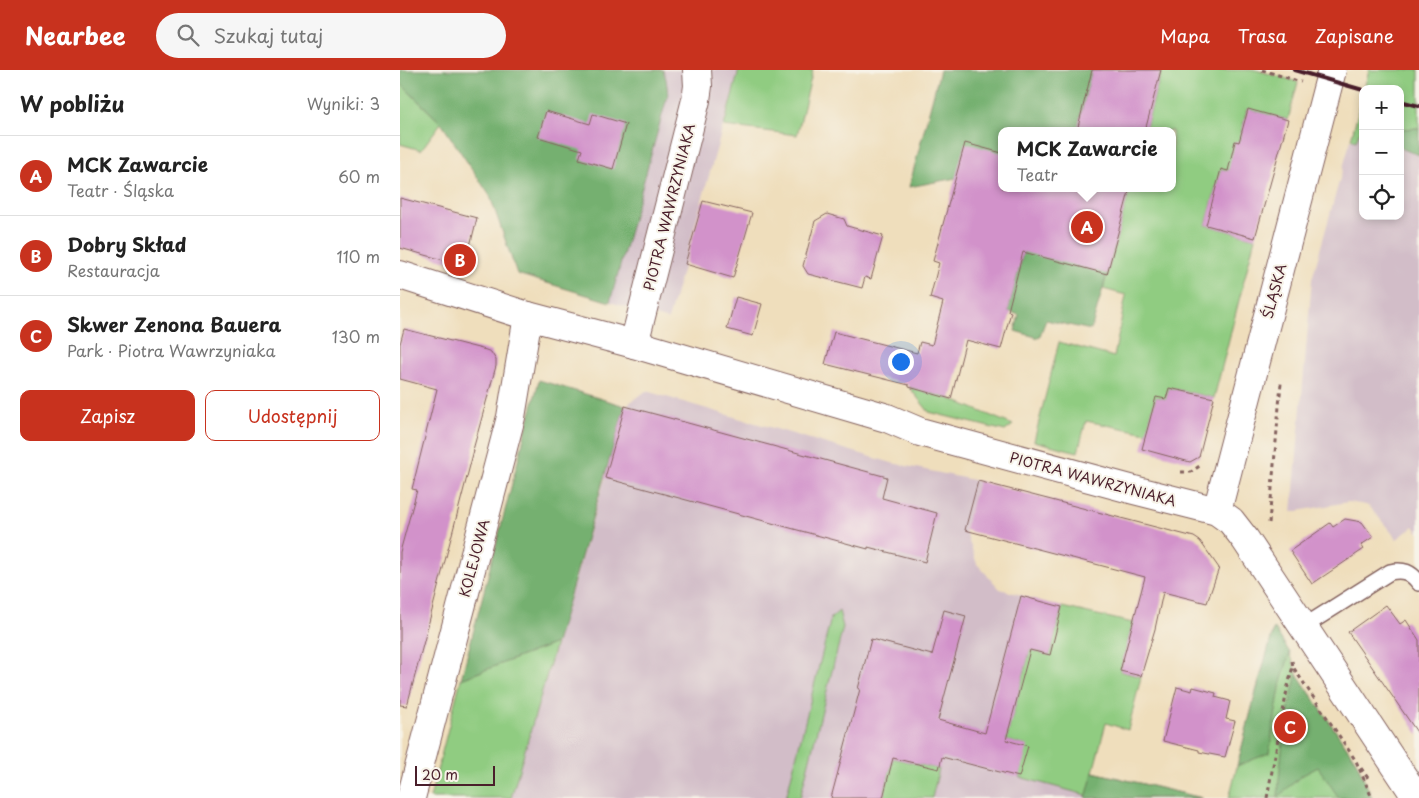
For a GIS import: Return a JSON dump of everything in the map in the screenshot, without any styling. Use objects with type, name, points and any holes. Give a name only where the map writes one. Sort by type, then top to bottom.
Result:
[{"type":"street","name":"PIOTRA WAWRZYNIAKA","points":[[634,344],[696,100],[698,86],[697,70]]},
{"type":"street","name":"ŚLĄSKA","points":[[1217,511],[1332,70]]},
{"type":"street","name":"PIOTRA WAWRZYNIAKA","points":[[400,275],[528,316],[634,344],[887,418],[920,432],[1217,511],[1231,521],[1245,539],[1417,798]]},
{"type":"street","name":"KOLEJOWA","points":[[411,798],[511,416],[528,316]]},
{"type":"lane","points":[[1303,627],[1387,573],[1399,570],[1405,571],[1413,575],[1419,582]]},
{"type":"path","points":[[1262,70],[1306,84]]},
{"type":"path","points":[[1267,798],[1287,690],[1303,627]]},
{"type":"shaded area","points":[[663,70],[739,70],[668,320],[610,302],[668,94]]},
{"type":"shaded area","points":[[1359,133],[1359,220],[1404,220],[1404,149],[1419,155],[1419,534],[1414,526],[1397,539],[1370,507],[1366,505],[1348,502],[1292,512],[1312,279],[1351,139],[1356,141]]},
{"type":"shaded area","points":[[646,391],[892,463],[978,481],[965,530],[977,564],[1000,589],[1062,607],[1050,655],[1031,650],[1027,746],[1087,795],[1086,798],[511,798],[625,406]]},
{"type":"green space","points":[[400,70],[663,70],[668,94],[610,302],[517,274],[490,196],[441,123],[400,83]]},
{"type":"green space","points":[[739,70],[813,70],[797,135],[724,126]]},
{"type":"green space","points":[[940,70],[1092,70],[1078,127],[998,127],[998,155],[956,178],[909,187]]},
{"type":"green space","points":[[1155,70],[1256,70],[1298,82],[1288,120],[1247,109],[1239,142],[1234,142],[1234,146],[1237,147],[1231,171],[1221,169],[1206,225],[1255,238],[1214,398],[1169,388],[1166,399],[1156,397],[1147,433],[1086,421],[1078,452],[1034,441],[1059,342],[1114,357],[1126,295],[1103,289],[1129,192],[1176,192],[1176,127],[1146,127],[1161,72]]},
{"type":"green space","points":[[1369,70],[1419,70],[1419,128],[1404,129],[1404,85],[1365,85]]},
{"type":"green space","points":[[400,83],[441,123],[421,150],[400,144]]},
{"type":"green space","points":[[1359,109],[1359,133],[1356,141],[1351,139]]},
{"type":"green space","points":[[1419,128],[1419,155],[1404,149],[1404,129]]},
{"type":"green space","points":[[1039,192],[1043,192],[1107,274],[1091,330],[1046,320],[1039,338],[1015,331],[1019,315],[1008,311]]},
{"type":"green space","points":[[539,380],[625,406],[556,643],[461,679]]},
{"type":"green space","points":[[909,387],[951,399],[1013,425],[1005,431],[929,412]]},
{"type":"green space","points":[[1062,607],[1133,623],[1120,671],[1141,677],[1128,730],[1106,723],[1093,772],[1202,798],[1086,798],[1086,795],[1019,777],[1027,746],[1006,740],[1030,650],[1050,655]]},
{"type":"green space","points":[[839,611],[843,627],[800,798],[786,798],[831,618]]},
{"type":"green space","points":[[1274,628],[1290,653],[1297,674],[1356,761],[1372,798],[1229,798]]},
{"type":"green space","points":[[1274,628],[1290,653],[1281,682],[1269,753],[1237,766],[1256,692]]},
{"type":"green space","points":[[556,643],[511,798],[430,798],[461,679]]},
{"type":"green space","points":[[1297,674],[1356,761],[1372,798],[1339,798],[1318,767],[1301,776],[1278,797],[1284,735]]},
{"type":"green space","points":[[893,758],[939,769],[932,798],[883,798]]},
{"type":"green space","points":[[1093,772],[1202,798],[1086,798]]},
{"type":"building","points":[[1092,70],[1161,70],[1146,127],[1078,127]]},
{"type":"building","points":[[1248,109],[1288,120],[1255,238],[1206,225],[1221,169],[1228,171],[1235,141],[1239,142]]},
{"type":"building","points":[[546,111],[590,124],[593,114],[626,124],[613,169],[579,159],[582,150],[538,137]]},
{"type":"building","points":[[965,143],[998,152],[998,192],[1129,192],[1107,274],[1023,252],[1008,311],[1011,312],[1001,349],[966,340],[951,399],[909,387],[909,385],[825,364],[834,332],[917,353],[920,342],[932,345],[943,302],[930,298],[939,263],[933,261]]},
{"type":"building","points":[[400,198],[477,218],[465,266],[400,248]]},
{"type":"building","points":[[703,201],[752,213],[733,278],[685,264]]},
{"type":"building","points":[[827,214],[844,219],[847,226],[883,236],[871,279],[865,277],[862,288],[808,274],[803,266],[815,221]]},
{"type":"building","points":[[736,297],[762,304],[753,336],[727,329]]},
{"type":"building","points":[[404,329],[486,350],[491,352],[496,360],[407,706],[400,705],[400,552],[417,490],[412,489],[437,389],[400,379],[400,344]]},
{"type":"building","points":[[1169,388],[1214,398],[1199,457],[1190,462],[1142,449],[1156,397],[1166,399]]},
{"type":"building","points":[[625,406],[887,477],[882,498],[937,513],[925,562],[868,547],[868,549],[605,478]]},
{"type":"building","points":[[978,481],[1194,537],[1200,541],[1219,568],[1207,603],[1163,592],[1155,629],[1141,676],[1120,671],[1145,577],[965,530]]},
{"type":"building","points":[[1345,519],[1362,522],[1373,537],[1361,545],[1364,549],[1312,584],[1290,551],[1330,523],[1333,527]]},
{"type":"building","points":[[1021,596],[1062,607],[1050,655],[1030,650],[1006,740],[1028,746],[1019,777],[942,757],[939,769],[893,758],[883,798],[831,798],[860,689],[858,689],[871,639],[932,655],[944,610],[966,616],[938,720],[985,733]]},
{"type":"building","points":[[1386,605],[1400,624],[1406,620],[1419,640],[1419,735],[1348,632]]},
{"type":"building","points":[[1177,687],[1192,691],[1193,687],[1216,693],[1215,697],[1230,701],[1226,719],[1235,721],[1225,757],[1199,752],[1199,750],[1163,741]]},
{"type":"railway","points":[[1294,70],[1359,89]]},
{"type":"railway","points":[[1404,102],[1419,106]]},
{"type":"place","name":"MCK Zawarcie","points":[[1087,227]]},
{"type":"place","name":"Dobry Skład","points":[[460,260]]},
{"type":"place","name":"Skwer Zenona Bauera","points":[[1290,727]]}]
